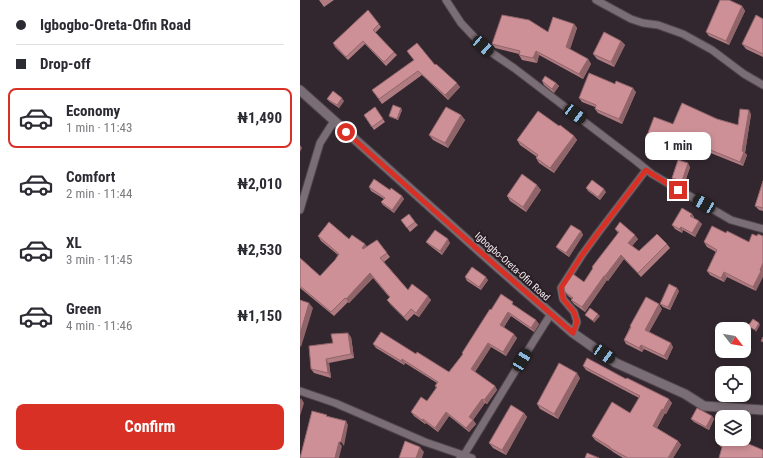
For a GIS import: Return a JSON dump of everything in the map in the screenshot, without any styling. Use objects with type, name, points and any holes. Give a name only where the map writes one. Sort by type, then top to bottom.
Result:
[{"type":"street","points":[[446,0],[461,23],[477,40],[646,170],[731,220],[763,229]]},
{"type":"street","points":[[596,0],[631,19],[643,23],[658,25],[683,34],[712,50],[744,74],[763,85]]},
{"type":"street","name":"Igbogbo-Oreta-Ofin Road","points":[[300,90],[551,314],[573,333],[616,363],[685,394],[704,406],[763,410]]},
{"type":"street","points":[[300,210],[320,142],[334,121]]},
{"type":"street","points":[[573,333],[577,322],[574,312],[563,299],[561,288],[582,255],[646,170]]},
{"type":"street","points":[[462,457],[500,397],[529,347],[551,314]]},
{"type":"street","points":[[300,391],[335,403],[462,457],[472,458]]},
{"type":"building","points":[[720,0],[729,0],[742,6],[726,41],[706,32]]},
{"type":"building","points":[[368,10],[379,24],[373,30],[394,52],[384,62],[363,41],[346,57],[333,43]]},
{"type":"building","points":[[502,15],[529,20],[548,32],[553,17],[574,24],[566,47],[588,59],[579,74],[536,51],[533,58],[519,55],[520,51],[492,44]]},
{"type":"building","points":[[756,15],[763,19],[763,54],[742,44]]},
{"type":"building","points":[[604,32],[621,41],[611,62],[593,54]]},
{"type":"building","points":[[417,43],[435,65],[436,64],[457,83],[445,95],[418,71],[379,99],[372,90],[414,60],[407,51]]},
{"type":"building","points":[[589,73],[615,84],[616,81],[633,88],[619,119],[595,109],[596,105],[579,98]]},
{"type":"building","points":[[545,76],[556,83],[552,89],[542,81]]},
{"type":"building","points":[[333,91],[342,98],[337,105],[327,99]]},
{"type":"building","points":[[682,103],[717,119],[738,125],[740,109],[749,110],[742,151],[744,152],[740,162],[691,142],[689,147],[657,133],[654,141],[646,138],[654,117],[673,124]]},
{"type":"building","points":[[393,105],[401,108],[397,119],[389,116]]},
{"type":"building","points":[[375,107],[383,119],[372,127],[364,115]]},
{"type":"building","points":[[446,107],[461,115],[445,143],[429,135]]},
{"type":"building","points":[[538,111],[574,136],[550,168],[536,158],[538,155],[517,140]]},
{"type":"building","points":[[678,160],[688,163],[682,181],[672,178]]},
{"type":"building","points":[[522,174],[537,185],[523,207],[507,196]]},
{"type":"building","points":[[374,179],[402,196],[392,210],[381,202],[385,198],[369,187]]},
{"type":"building","points":[[592,180],[604,189],[598,197],[586,188]]},
{"type":"building","points":[[763,181],[763,208],[755,206]]},
{"type":"building","points":[[682,208],[692,214],[690,216],[699,221],[692,233],[681,227],[679,229],[672,225]]},
{"type":"building","points":[[409,214],[415,222],[407,228],[401,220]]},
{"type":"building","points":[[329,222],[349,239],[352,235],[365,244],[362,248],[363,249],[377,240],[387,253],[380,258],[408,290],[412,284],[428,296],[416,313],[411,309],[404,317],[387,300],[390,297],[370,273],[346,299],[345,298],[331,312],[300,286],[300,258],[320,276],[339,254],[318,236]]},
{"type":"building","points":[[620,222],[635,235],[628,243],[639,251],[657,234],[667,244],[638,273],[621,255],[582,307],[571,300],[573,298],[565,292],[564,287],[573,274],[584,282],[593,268],[592,267],[619,232],[615,229]]},
{"type":"building","points":[[571,225],[581,231],[566,253],[556,247]]},
{"type":"building","points":[[712,226],[726,233],[727,231],[749,242],[752,234],[763,236],[763,263],[760,270],[761,271],[753,287],[724,272],[721,278],[707,271],[717,250],[704,242]]},
{"type":"building","points":[[435,230],[448,239],[440,251],[426,242]]},
{"type":"building","points":[[472,267],[486,277],[479,287],[465,277]]},
{"type":"building","points":[[669,284],[677,288],[668,307],[660,304]]},
{"type":"building","points":[[501,294],[513,302],[512,304],[536,320],[531,328],[508,312],[500,325],[514,334],[503,352],[488,343],[471,369],[495,386],[484,400],[482,399],[469,417],[473,420],[466,428],[446,412],[435,428],[411,412],[421,397],[427,401],[437,387],[435,386],[438,382],[402,359],[401,361],[373,344],[381,332],[416,354],[417,352],[449,372],[463,354],[462,353]]},
{"type":"building","points":[[646,297],[659,304],[645,330],[671,343],[664,356],[641,345],[639,348],[624,340]]},
{"type":"building","points":[[300,300],[309,303],[300,334]]},
{"type":"building","points":[[590,308],[598,314],[593,321],[585,315]]},
{"type":"building","points":[[753,319],[759,323],[755,330],[751,328],[751,322]]},
{"type":"building","points":[[348,333],[351,354],[326,359],[328,373],[311,369],[309,346],[333,343],[331,334]]},
{"type":"building","points":[[587,358],[626,379],[627,378],[669,399],[653,426],[678,441],[668,458],[628,458],[592,436],[612,402],[630,413],[640,396],[583,366]]},
{"type":"building","points":[[559,363],[577,373],[554,414],[537,404]]},
{"type":"building","points":[[511,405],[524,413],[502,450],[489,443]]},
{"type":"building","points":[[697,408],[712,416],[706,427],[691,419]]},
{"type":"building","points":[[312,411],[346,421],[335,458],[300,458]]},
{"type":"building","points":[[405,441],[420,447],[416,458],[399,458]]},
{"type":"building","points":[[751,445],[763,450],[763,458],[719,458],[722,447],[720,446]]},
{"type":"building","points":[[587,453],[599,458],[585,458]]},
{"type":"route","points":[[346,132],[573,333],[577,322],[574,312],[563,299],[561,288],[598,233],[646,170],[678,190]]}]
